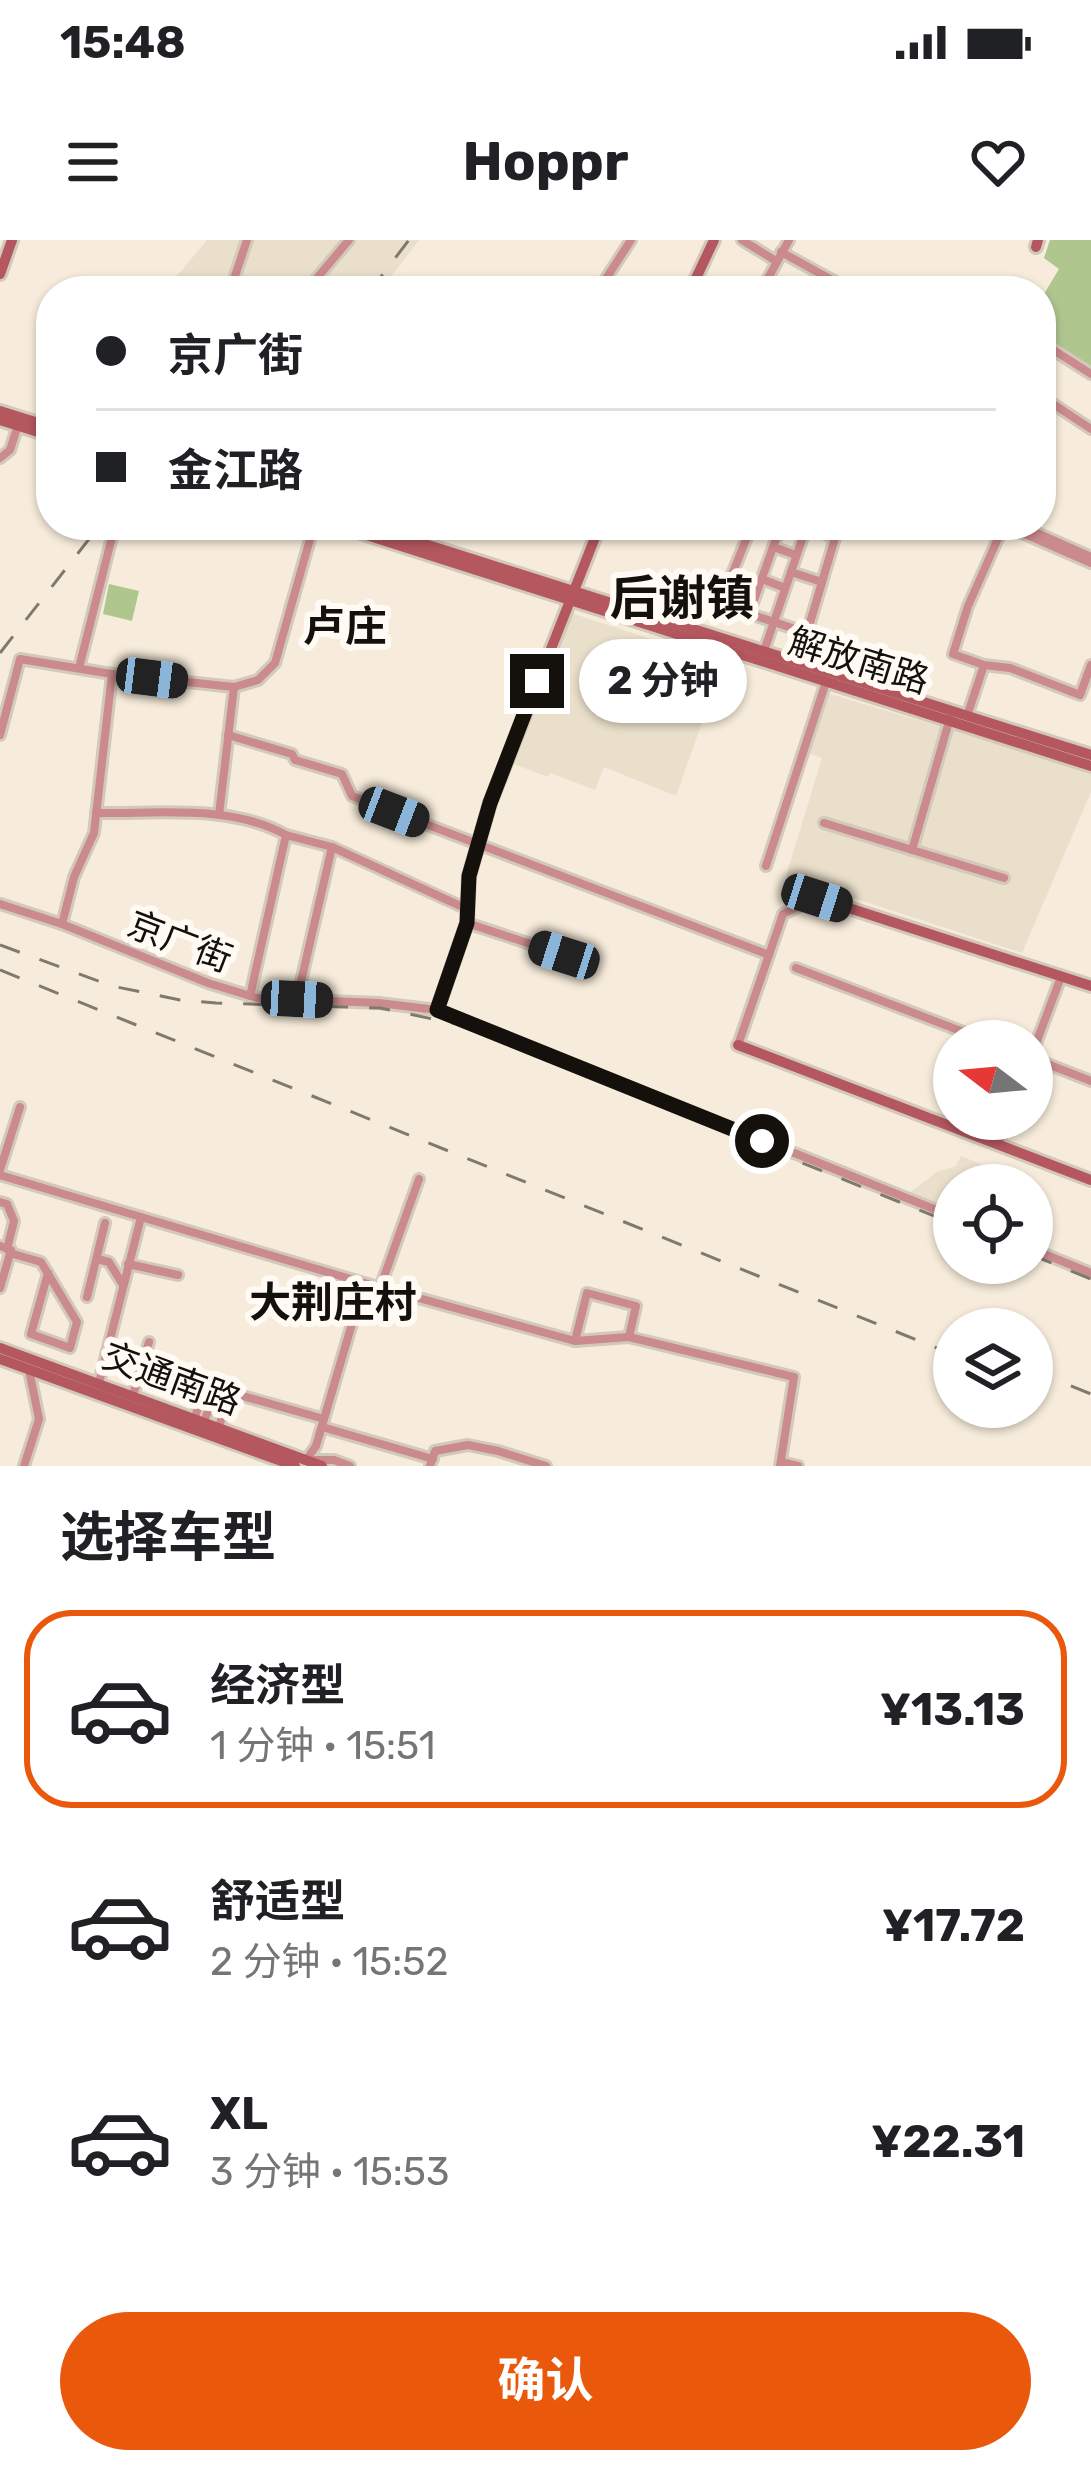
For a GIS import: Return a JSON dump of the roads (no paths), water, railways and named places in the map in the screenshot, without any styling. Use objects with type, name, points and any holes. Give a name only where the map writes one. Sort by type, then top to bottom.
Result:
[{"type":"main road","points":[[0,274],[12,240]]},
{"type":"main road","points":[[696,276],[709,242]]},
{"type":"main road","points":[[0,415],[36,428]]},
{"type":"main road","points":[[0,415],[36,426]]},
{"type":"main road","name":"解放南路","points":[[385,540],[764,651],[1091,766]]},
{"type":"main road","name":"解放南路","points":[[429,540],[571,596],[826,682],[967,716],[1091,755]]},
{"type":"main road","points":[[437,1010],[468,916],[469,876],[490,803],[594,540]]},
{"type":"main road","points":[[796,891],[1091,985]]},
{"type":"main road","points":[[738,1046],[1091,1180]]},
{"type":"main road","name":"交通南路","points":[[0,1348],[302,1465],[322,1466]]},
{"type":"main road","name":"交通南路","points":[[0,1359],[200,1420],[302,1465]]},
{"type":"street","points":[[235,276],[247,240]]},
{"type":"street","points":[[319,276],[349,240]]},
{"type":"street","points":[[608,276],[631,240]]},
{"type":"street","points":[[742,240],[820,276]]},
{"type":"street","points":[[768,276],[789,240]]},
{"type":"street","points":[[1056,352],[1091,374]]},
{"type":"street","points":[[1056,406],[1091,429]]},
{"type":"street","points":[[2,454],[10,450],[18,425]]},
{"type":"street","points":[[79,668],[111,540]]},
{"type":"street","points":[[0,735],[20,659],[234,688],[258,680],[274,663],[310,540]]},
{"type":"street","points":[[746,540],[720,604],[807,633],[834,540]]},
{"type":"street","points":[[749,614],[776,540]]},
{"type":"street","points":[[764,651],[802,540]]},
{"type":"street","points":[[997,540],[952,654],[1010,668],[1080,695],[1091,665]]},
{"type":"street","points":[[1041,540],[1091,560]]},
{"type":"street","points":[[1050,540],[1091,560]]},
{"type":"street","points":[[773,547],[796,555]]},
{"type":"street","points":[[790,572],[822,582]]},
{"type":"street","points":[[762,579],[785,587]]},
{"type":"street","points":[[967,716],[984,664]]},
{"type":"street","points":[[62,924],[74,877],[94,833],[112,674]]},
{"type":"street","points":[[766,866],[826,682]]},
{"type":"street","points":[[219,815],[234,688]]},
{"type":"street","points":[[912,850],[951,715]]},
{"type":"street","points":[[228,735],[342,774],[352,796],[769,955]]},
{"type":"street","points":[[96,813],[219,815],[261,823],[332,847],[468,916],[564,955]]},
{"type":"street","points":[[824,823],[1004,878]]},
{"type":"street","points":[[250,996],[286,835]]},
{"type":"street","points":[[297,999],[332,847]]},
{"type":"street","points":[[738,1046],[783,914],[817,898]]},
{"type":"street","name":"京广街","points":[[0,904],[250,996],[437,1010],[933,1209]]},
{"type":"street","points":[[796,968],[933,1020]]},
{"type":"street","points":[[1046,1020],[1062,976]]},
{"type":"street","points":[[1053,1065],[1091,1081]]},
{"type":"street","points":[[20,1107],[0,1173],[380,1288],[575,1341],[629,1337],[794,1377],[781,1464],[797,1466]]},
{"type":"street","points":[[998,1145],[1000,1140]]},
{"type":"street","points":[[380,1288],[419,1179]]},
{"type":"street","points":[[0,1202],[7,1204],[14,1221],[0,1288]]},
{"type":"street","points":[[99,1383],[141,1217]]},
{"type":"street","points":[[87,1297],[105,1223]]},
{"type":"street","points":[[6,1249],[41,1262],[48,1273],[77,1322],[70,1348],[31,1334],[48,1273]]},
{"type":"street","points":[[1053,1258],[1091,1274]]},
{"type":"street","points":[[97,1259],[109,1262],[123,1285]]},
{"type":"street","points":[[128,1264],[178,1275]]},
{"type":"street","points":[[302,1465],[316,1446],[364,1283]]},
{"type":"street","points":[[575,1341],[587,1293],[636,1306],[629,1337]]},
{"type":"street","points":[[139,1401],[149,1342]]},
{"type":"street","points":[[24,1466],[39,1419],[28,1369]]},
{"type":"street","points":[[200,1420],[204,1385],[432,1462],[435,1451],[468,1445],[546,1466]]},
{"type":"street","points":[[200,1420],[214,1394],[227,1399],[219,1427]]},
{"type":"street","points":[[302,1465],[334,1460],[350,1466]]},
{"type":"railway","points":[[381,276],[409,240]]},
{"type":"railway","points":[[0,653],[88,540]]},
{"type":"railway","points":[[0,945],[112,986],[180,1000],[380,1008],[457,1024],[933,1216]]},
{"type":"railway","points":[[0,970],[933,1347]]},
{"type":"railway","points":[[1053,1264],[1091,1279]]},
{"type":"railway","points":[[1053,1379],[1091,1394]]},
{"type":"district","name":"后谢镇","points":[[682,598]]},
{"type":"district","name":"卢庄","points":[[345,626]]},
{"type":"district","name":"大荆庄村","points":[[333,1302]]}]
